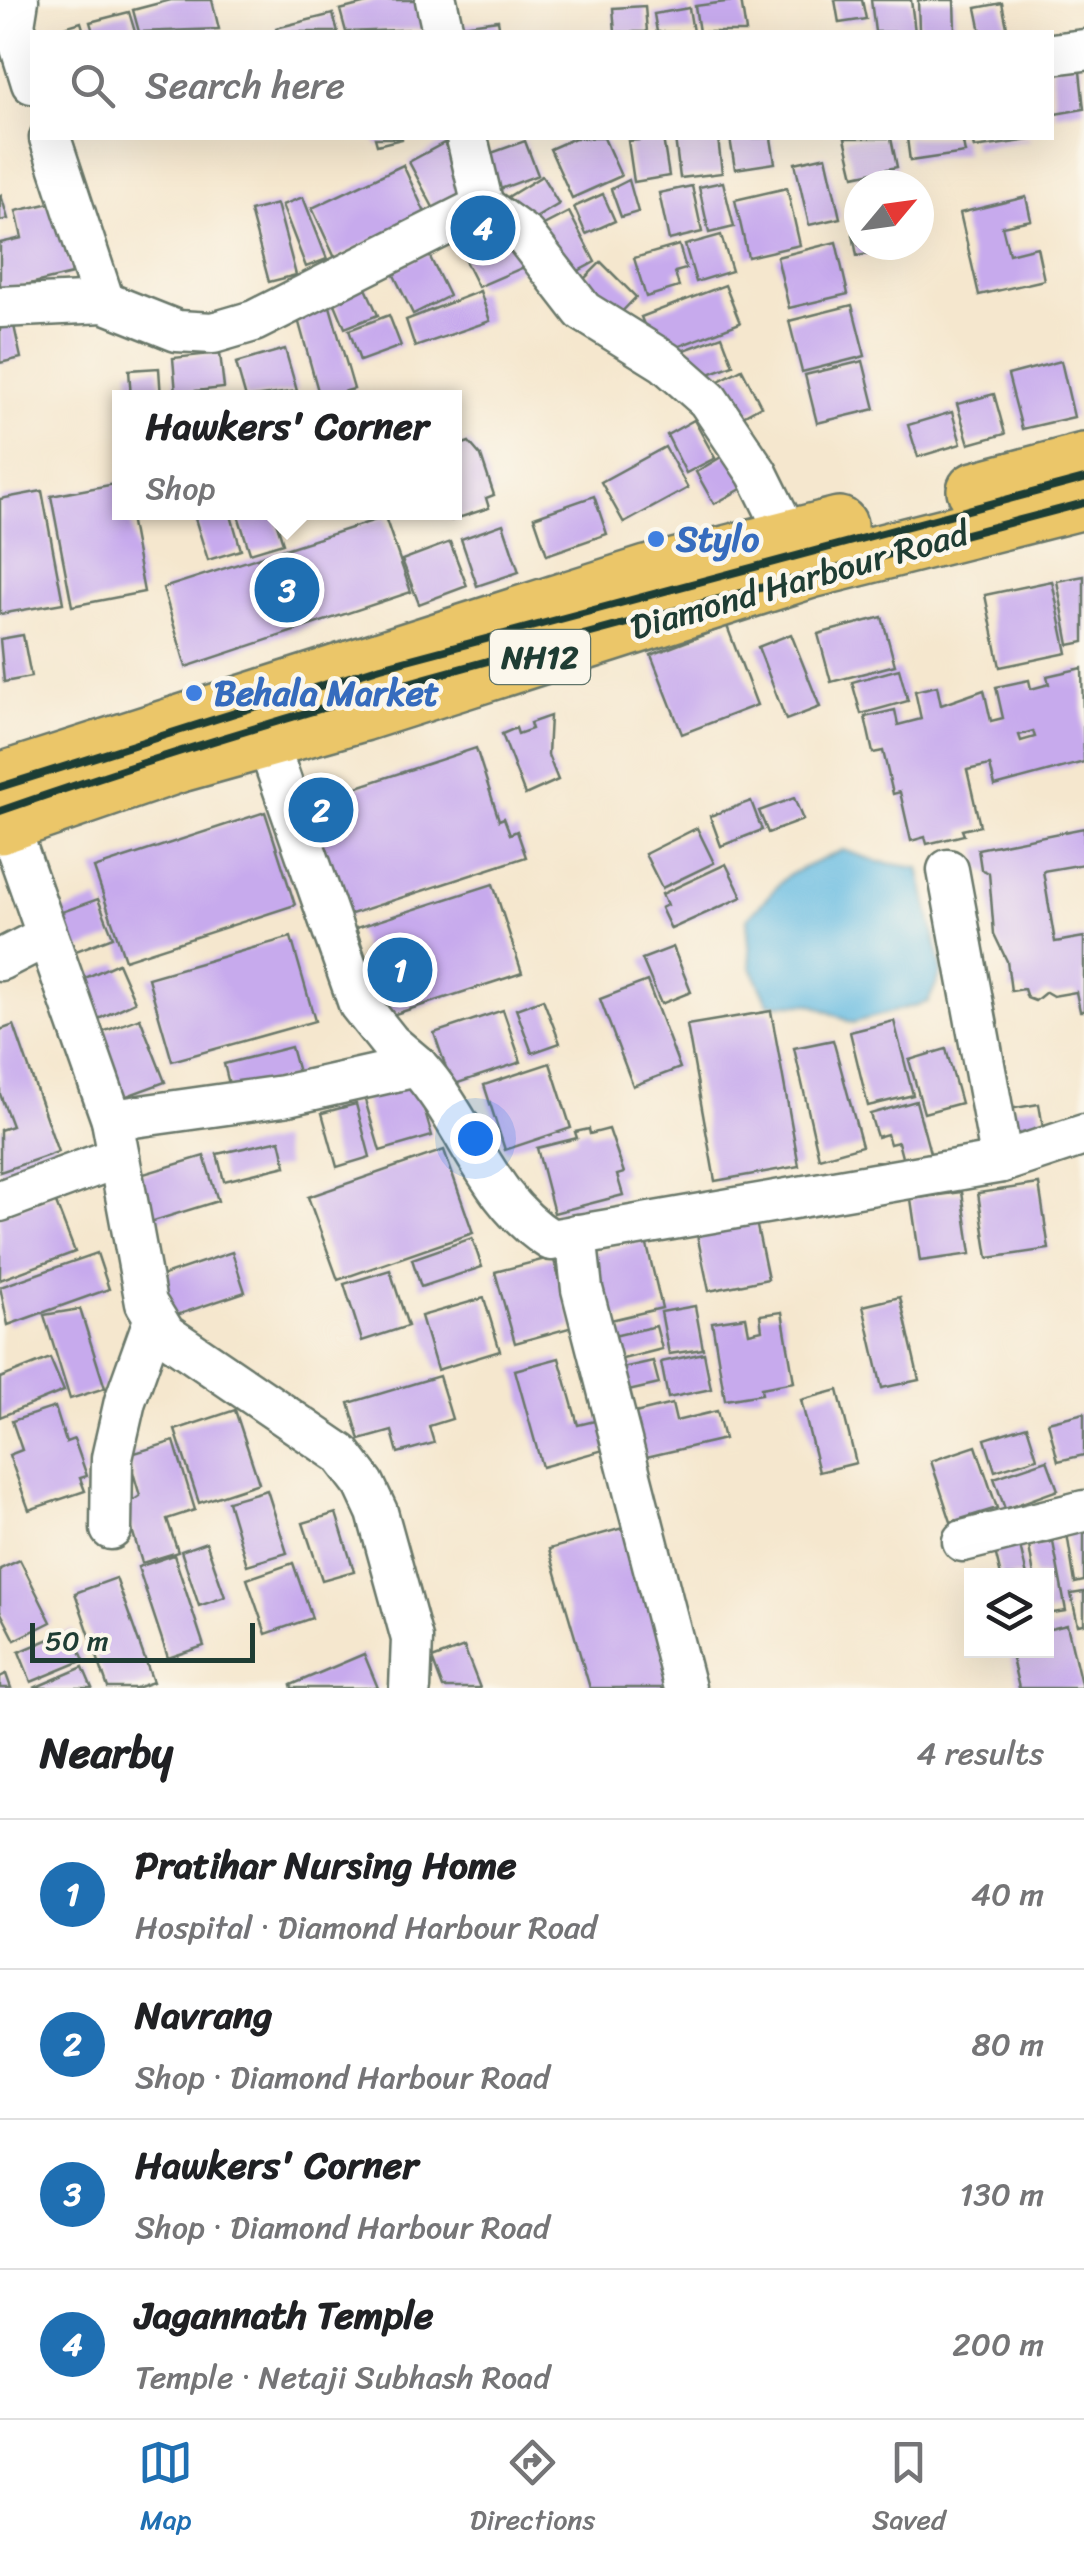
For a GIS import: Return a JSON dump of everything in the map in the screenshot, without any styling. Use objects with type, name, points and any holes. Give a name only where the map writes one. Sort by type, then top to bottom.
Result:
[{"type":"highway","name":"Diamond Harbour Road","points":[[3,810],[646,574],[1084,462]]},
{"type":"highway","name":"Diamond Harbour Road","points":[[259,719],[811,570],[1084,502]]},
{"type":"street","points":[[18,0],[14,25],[30,76]]},
{"type":"street","points":[[436,0],[443,30]]},
{"type":"street","points":[[1054,54],[1084,50]]},
{"type":"street","points":[[51,140],[104,302]]},
{"type":"street","points":[[466,140],[483,206],[525,236],[583,312],[665,362],[708,400],[757,473],[789,538]]},
{"type":"street","points":[[0,308],[58,301],[104,302],[177,331],[213,333],[254,321],[483,206]]},
{"type":"street","points":[[259,719],[359,1004],[390,1043],[440,1091],[520,1221],[551,1240],[1002,1162],[1084,1135]]},
{"type":"street","points":[[3,810],[115,1138],[146,1303],[165,1334],[340,1454],[364,1484],[377,1512],[412,1639],[410,1688]]},
{"type":"street","points":[[948,870],[1002,1162]]},
{"type":"street","points":[[0,960],[48,936]]},
{"type":"street","points":[[0,1201],[115,1138],[417,1066]]},
{"type":"street","points":[[576,1235],[582,1289],[685,1688]]},
{"type":"street","points":[[111,1529],[112,1458],[125,1401],[154,1320]]},
{"type":"street","points":[[963,1541],[1084,1512]]},
{"type":"water","points":[[843,850],[879,862],[919,868],[942,971],[928,1002],[852,1023],[812,1004],[769,1004],[751,967],[747,919],[788,875]]},
{"type":"building","points":[[171,0],[212,0],[219,29],[138,30],[133,10]]},
{"type":"building","points":[[378,0],[416,0],[424,29],[345,30],[340,10]]},
{"type":"building","points":[[741,0],[746,30],[699,30],[695,6]]},
{"type":"building","points":[[835,0],[862,0],[866,19],[839,23]]},
{"type":"building","points":[[871,0],[911,0],[915,30],[875,30]]},
{"type":"building","points":[[918,0],[954,0],[955,30],[919,30]]},
{"type":"building","points":[[1002,3],[1008,30],[981,30],[976,8]]},
{"type":"building","points":[[645,6],[647,30],[615,30],[613,8]]},
{"type":"building","points":[[689,8],[693,30],[657,30],[654,14]]},
{"type":"building","points":[[129,12],[134,30],[92,30],[90,22]]},
{"type":"building","points":[[333,14],[337,30],[276,30]]},
{"type":"building","points":[[498,20],[500,30],[456,30],[455,26]]},
{"type":"building","points":[[81,22],[83,30],[55,30]]},
{"type":"building","points":[[1079,62],[1084,109],[1055,114],[1054,66]]},
{"type":"building","points":[[570,140],[605,140],[621,176],[572,198],[550,149]]},
{"type":"building","points":[[663,140],[669,176],[634,182],[628,141]]},
{"type":"building","points":[[675,140],[718,140],[722,173],[680,178]]},
{"type":"building","points":[[730,140],[771,140],[775,163],[735,169]]},
{"type":"building","points":[[845,140],[891,140],[897,167],[853,170]]},
{"type":"building","points":[[907,140],[962,140],[965,153],[910,161]]},
{"type":"building","points":[[972,140],[1030,140],[974,148]]},
{"type":"building","points":[[525,141],[538,175],[495,191],[483,156]]},
{"type":"building","points":[[444,143],[470,192],[435,211],[409,162]]},
{"type":"building","points":[[826,156],[840,218],[809,225],[795,163]]},
{"type":"building","points":[[403,165],[426,215],[335,258],[312,208]]},
{"type":"building","points":[[542,176],[559,204],[520,227],[503,200]]},
{"type":"building","points":[[629,180],[638,212],[621,217],[611,189]]},
{"type":"building","points":[[723,182],[734,227],[709,233],[699,187]]},
{"type":"building","points":[[692,186],[702,232],[669,240],[659,193]]},
{"type":"building","points":[[787,188],[800,245],[748,257],[735,200]]},
{"type":"building","points":[[603,194],[615,221],[586,234],[574,207]]},
{"type":"building","points":[[0,196],[8,219],[0,221]]},
{"type":"building","points":[[303,197],[327,259],[306,267],[282,205]]},
{"type":"building","points":[[1026,197],[1031,220],[1002,226],[1009,254],[1037,247],[1044,280],[979,295],[960,213]]},
{"type":"building","points":[[55,202],[72,274],[0,291],[0,243],[22,238],[16,211]]},
{"type":"building","points":[[277,204],[296,275],[269,282],[250,211]]},
{"type":"building","points":[[569,212],[595,262],[563,279],[536,229]]},
{"type":"building","points":[[492,218],[531,264],[478,287],[452,235]]},
{"type":"building","points":[[721,235],[732,271],[696,282],[685,245]]},
{"type":"building","points":[[836,242],[848,294],[789,308],[777,257]]},
{"type":"building","points":[[679,245],[686,269],[675,272],[679,287],[646,297],[634,258]]},
{"type":"building","points":[[428,253],[449,296],[413,314],[392,271]]},
{"type":"building","points":[[601,262],[636,297],[610,324],[574,289]]},
{"type":"building","points":[[725,285],[740,323],[656,355],[641,317]]},
{"type":"building","points":[[365,286],[378,315],[345,328],[333,299]]},
{"type":"building","points":[[480,291],[490,321],[415,347],[406,320]]},
{"type":"building","points":[[329,303],[354,389],[318,390],[296,312]]},
{"type":"building","points":[[852,305],[865,356],[802,372],[789,321]]},
{"type":"building","points":[[11,312],[21,358],[0,363],[0,314]]},
{"type":"building","points":[[389,315],[401,346],[360,361],[349,330]]},
{"type":"building","points":[[722,336],[733,365],[690,381],[679,352]]},
{"type":"building","points":[[285,349],[297,390],[244,390],[236,363]]},
{"type":"building","points":[[220,353],[224,388],[176,390],[173,358]]},
{"type":"building","points":[[863,361],[875,409],[817,423],[805,375]]},
{"type":"building","points":[[1061,361],[1074,417],[1022,429],[1008,375]]},
{"type":"building","points":[[159,368],[160,390],[130,390],[129,370]]},
{"type":"building","points":[[742,369],[761,406],[730,423],[711,385]]},
{"type":"building","points":[[994,394],[1005,434],[969,444],[957,404]]},
{"type":"building","points":[[952,412],[961,444],[918,457],[908,425]]},
{"type":"building","points":[[694,420],[715,458],[686,473],[667,435]]},
{"type":"building","points":[[469,442],[481,456],[494,495],[486,498],[489,508],[462,517],[462,444]]},
{"type":"building","points":[[665,447],[688,488],[624,523],[601,482]]},
{"type":"building","points":[[733,450],[752,483],[714,504],[696,472]]},
{"type":"building","points":[[112,485],[112,520],[130,520],[144,592],[72,606],[51,496]]},
{"type":"building","points":[[42,491],[63,603],[0,614],[0,499]]},
{"type":"building","points":[[594,496],[607,534],[547,555],[534,517]]},
{"type":"building","points":[[196,520],[232,520],[241,550],[208,560]]},
{"type":"building","points":[[240,520],[276,520],[283,543],[250,553]]},
{"type":"building","points":[[376,520],[386,520],[411,592],[186,667],[163,588]]},
{"type":"building","points":[[503,524],[519,572],[477,586],[461,539]]},
{"type":"building","points":[[450,542],[467,586],[419,604],[402,560]]},
{"type":"building","points":[[1084,576],[1084,642],[1069,645],[1057,581]]},
{"type":"building","points":[[1052,581],[1067,653],[1000,667],[985,595]]},
{"type":"building","points":[[882,617],[895,665],[831,682],[818,634]]},
{"type":"building","points":[[727,626],[757,705],[682,734],[651,655]]},
{"type":"building","points":[[791,634],[820,707],[786,720],[758,647]]},
{"type":"building","points":[[23,635],[31,677],[4,682],[0,639]]},
{"type":"building","points":[[1082,668],[1084,762],[995,786],[990,765],[967,770],[980,826],[962,830],[964,835],[927,844],[925,837],[911,841],[900,792],[893,794],[883,751],[873,753],[865,717],[895,710],[898,725],[921,719],[915,691],[937,686],[941,705],[984,690],[991,721],[1003,718],[996,687],[1029,680],[1031,689],[1049,684],[1047,676]],"holes":[[[1033,731],[1035,737],[1021,741],[1019,735]]]},
{"type":"building","points":[[899,669],[908,701],[861,714],[852,682]]},
{"type":"building","points":[[550,716],[548,755],[558,780],[525,795],[502,734],[516,728],[518,734],[532,729],[530,723]]},
{"type":"building","points":[[476,748],[499,820],[504,818],[510,834],[517,831],[526,857],[324,923],[287,810]]},
{"type":"building","points":[[794,798],[803,820],[768,833],[759,811]]},
{"type":"building","points":[[751,801],[762,830],[721,846],[710,816]]},
{"type":"building","points":[[265,812],[295,905],[125,960],[94,868]]},
{"type":"building","points":[[697,828],[714,863],[662,888],[645,854]]},
{"type":"building","points":[[1084,828],[1084,864],[1043,871],[1055,942],[1084,937],[1084,1011],[1080,1011],[1076,992],[1053,996],[1046,992],[1035,1001],[1027,998],[1024,989],[1011,991],[1007,961],[994,934],[989,873],[981,869],[978,849]]},
{"type":"building","points":[[726,864],[742,897],[671,929],[661,908],[667,905],[662,894]]},
{"type":"building","points":[[493,884],[522,973],[386,1017],[356,928]]},
{"type":"building","points":[[98,899],[113,937],[63,956],[48,917]]},
{"type":"building","points":[[291,937],[315,1021],[172,1061],[148,978]]},
{"type":"building","points":[[673,947],[691,992],[661,1004],[642,959]]},
{"type":"building","points":[[118,963],[135,1002],[92,1022],[74,983]]},
{"type":"building","points":[[647,981],[680,1068],[633,1086],[600,999]]},
{"type":"building","points":[[543,999],[560,1043],[532,1053],[516,1009]]},
{"type":"building","points":[[503,1010],[521,1062],[452,1085],[434,1033]]},
{"type":"building","points":[[771,1011],[799,1166],[715,1181],[687,1025]]},
{"type":"building","points":[[140,1018],[165,1082],[113,1101],[89,1037]]},
{"type":"building","points":[[894,1021],[913,1095],[868,1106],[850,1032]]},
{"type":"building","points":[[14,1025],[58,1152],[0,1172],[0,1130],[12,1126],[0,1094],[0,1030]]},
{"type":"building","points":[[833,1040],[862,1146],[819,1158],[794,1048]]},
{"type":"building","points":[[291,1047],[299,1076],[231,1092],[224,1064]]},
{"type":"building","points":[[946,1049],[961,1103],[924,1113],[909,1060]]},
{"type":"building","points":[[550,1063],[571,1128],[505,1150],[484,1085]]},
{"type":"building","points":[[412,1068],[432,1136],[380,1151],[360,1083]]},
{"type":"building","points":[[916,1101],[930,1153],[903,1161],[898,1142],[890,1144],[887,1134],[877,1137],[870,1114]]},
{"type":"building","points":[[356,1104],[370,1157],[337,1167],[322,1113]]},
{"type":"building","points":[[1039,1104],[1044,1134],[1014,1139],[1009,1109]]},
{"type":"building","points":[[589,1129],[590,1134],[609,1129],[624,1173],[617,1175],[623,1195],[554,1213],[537,1148],[577,1138],[575,1132]]},
{"type":"building","points":[[280,1140],[286,1166],[224,1181],[217,1154]]},
{"type":"building","points":[[444,1150],[473,1233],[338,1280],[308,1197]]},
{"type":"building","points":[[204,1156],[218,1201],[144,1224],[130,1178]]},
{"type":"building","points":[[1039,1184],[1049,1249],[988,1258],[978,1193]]},
{"type":"building","points":[[962,1192],[971,1254],[920,1261],[911,1199]]},
{"type":"building","points":[[53,1195],[75,1252],[0,1280],[0,1215]]},
{"type":"building","points":[[755,1217],[768,1279],[709,1291],[696,1230]]},
{"type":"building","points":[[472,1238],[482,1267],[421,1287],[412,1259]]},
{"type":"building","points":[[646,1241],[662,1308],[602,1322],[586,1255]]},
{"type":"building","points":[[232,1252],[245,1292],[168,1318],[155,1278]]},
{"type":"building","points":[[97,1253],[109,1289],[8,1325],[0,1287]]},
{"type":"building","points":[[553,1257],[573,1327],[515,1343],[495,1272]]},
{"type":"building","points":[[390,1270],[408,1326],[362,1341],[344,1284]]},
{"type":"building","points":[[900,1297],[919,1380],[882,1388],[863,1306]]},
{"type":"building","points":[[484,1298],[500,1351],[437,1370],[421,1316]]},
{"type":"building","points":[[695,1306],[703,1349],[669,1354],[661,1312]]},
{"type":"building","points":[[80,1309],[105,1388],[70,1399],[44,1315]]},
{"type":"building","points":[[782,1312],[794,1382],[761,1388],[762,1394],[725,1400],[712,1322],[746,1317],[749,1333],[762,1330],[760,1315]]},
{"type":"building","points":[[656,1326],[662,1349],[607,1363],[601,1339]]},
{"type":"building","points":[[704,1353],[711,1389],[668,1398],[661,1362]]},
{"type":"building","points":[[50,1358],[64,1391],[0,1417],[0,1378]]},
{"type":"building","points":[[559,1358],[578,1425],[603,1419],[611,1448],[542,1467],[515,1370]]},
{"type":"building","points":[[653,1361],[659,1384],[615,1394],[609,1371]]},
{"type":"building","points":[[439,1376],[452,1419],[429,1426],[434,1443],[398,1453],[392,1431],[360,1440],[349,1403]]},
{"type":"building","points":[[838,1390],[856,1463],[819,1472],[801,1400]]},
{"type":"building","points":[[672,1404],[676,1421],[717,1411],[724,1439],[642,1458],[631,1414]]},
{"type":"building","points":[[55,1407],[66,1442],[74,1439],[87,1476],[80,1478],[85,1491],[29,1510],[9,1455],[22,1450],[12,1421]]},
{"type":"building","points":[[235,1410],[259,1483],[199,1503],[175,1430]]},
{"type":"building","points":[[1084,1413],[1084,1455],[1058,1461],[1048,1422]]},
{"type":"building","points":[[1027,1426],[1037,1458],[995,1471],[985,1439]]},
{"type":"building","points":[[174,1441],[195,1510],[167,1519],[178,1552],[142,1563],[125,1506],[140,1496],[128,1455]]},
{"type":"building","points":[[976,1446],[997,1508],[951,1522],[931,1461]]},
{"type":"building","points":[[1047,1460],[1058,1490],[1005,1509],[994,1478]]},
{"type":"building","points":[[267,1490],[287,1553],[247,1565],[228,1501]]},
{"type":"building","points":[[336,1513],[354,1571],[322,1580],[303,1523]]},
{"type":"building","points":[[1084,1524],[1084,1581],[1075,1583],[1066,1527]]},
{"type":"building","points":[[633,1525],[681,1688],[590,1688],[549,1549]]},
{"type":"building","points":[[206,1542],[225,1597],[199,1606],[181,1551]]},
{"type":"building","points":[[1019,1542],[1025,1568],[999,1568],[994,1547]]},
{"type":"building","points":[[1053,1542],[1066,1611],[1054,1613],[1054,1568],[1033,1568],[1029,1546]]},
{"type":"building","points":[[174,1555],[204,1646],[168,1658],[138,1567]]},
{"type":"building","points":[[20,1560],[51,1622],[15,1640],[0,1611],[0,1569]]},
{"type":"building","points":[[293,1563],[312,1618],[266,1634],[247,1579]]},
{"type":"building","points":[[116,1578],[153,1682],[136,1688],[108,1688],[75,1593]]},
{"type":"building","points":[[1084,1592],[1084,1624],[1078,1625],[1071,1594]]},
{"type":"building","points":[[1067,1625],[1082,1688],[1019,1688],[1012,1658],[1054,1658],[1054,1628]]},
{"type":"building","points":[[71,1630],[84,1660],[31,1682],[19,1652]]},
{"type":"building","points":[[464,1647],[480,1688],[443,1688],[432,1659]]},
{"type":"building","points":[[364,1654],[378,1688],[292,1688],[291,1685]]},
{"type":"building","points":[[83,1667],[92,1688],[34,1688]]},
{"type":"building","points":[[6,1674],[11,1688],[0,1688],[0,1677]]},
{"type":"railway","points":[[0,787],[381,667],[1084,479]]},
{"type":"railway","points":[[0,811],[268,724],[403,685],[1084,503]]},
{"type":"place","name":"Jagannath Temple","points":[[483,228]]},
{"type":"place","name":"Stylo","points":[[656,539]]},
{"type":"place","name":"Hawkers' Corner","points":[[287,590]]},
{"type":"place","name":"Behala Market","points":[[194,693]]},
{"type":"place","name":"Navrang","points":[[321,810]]},
{"type":"place","name":"Pratihar Nursing Home","points":[[400,970]]}]
